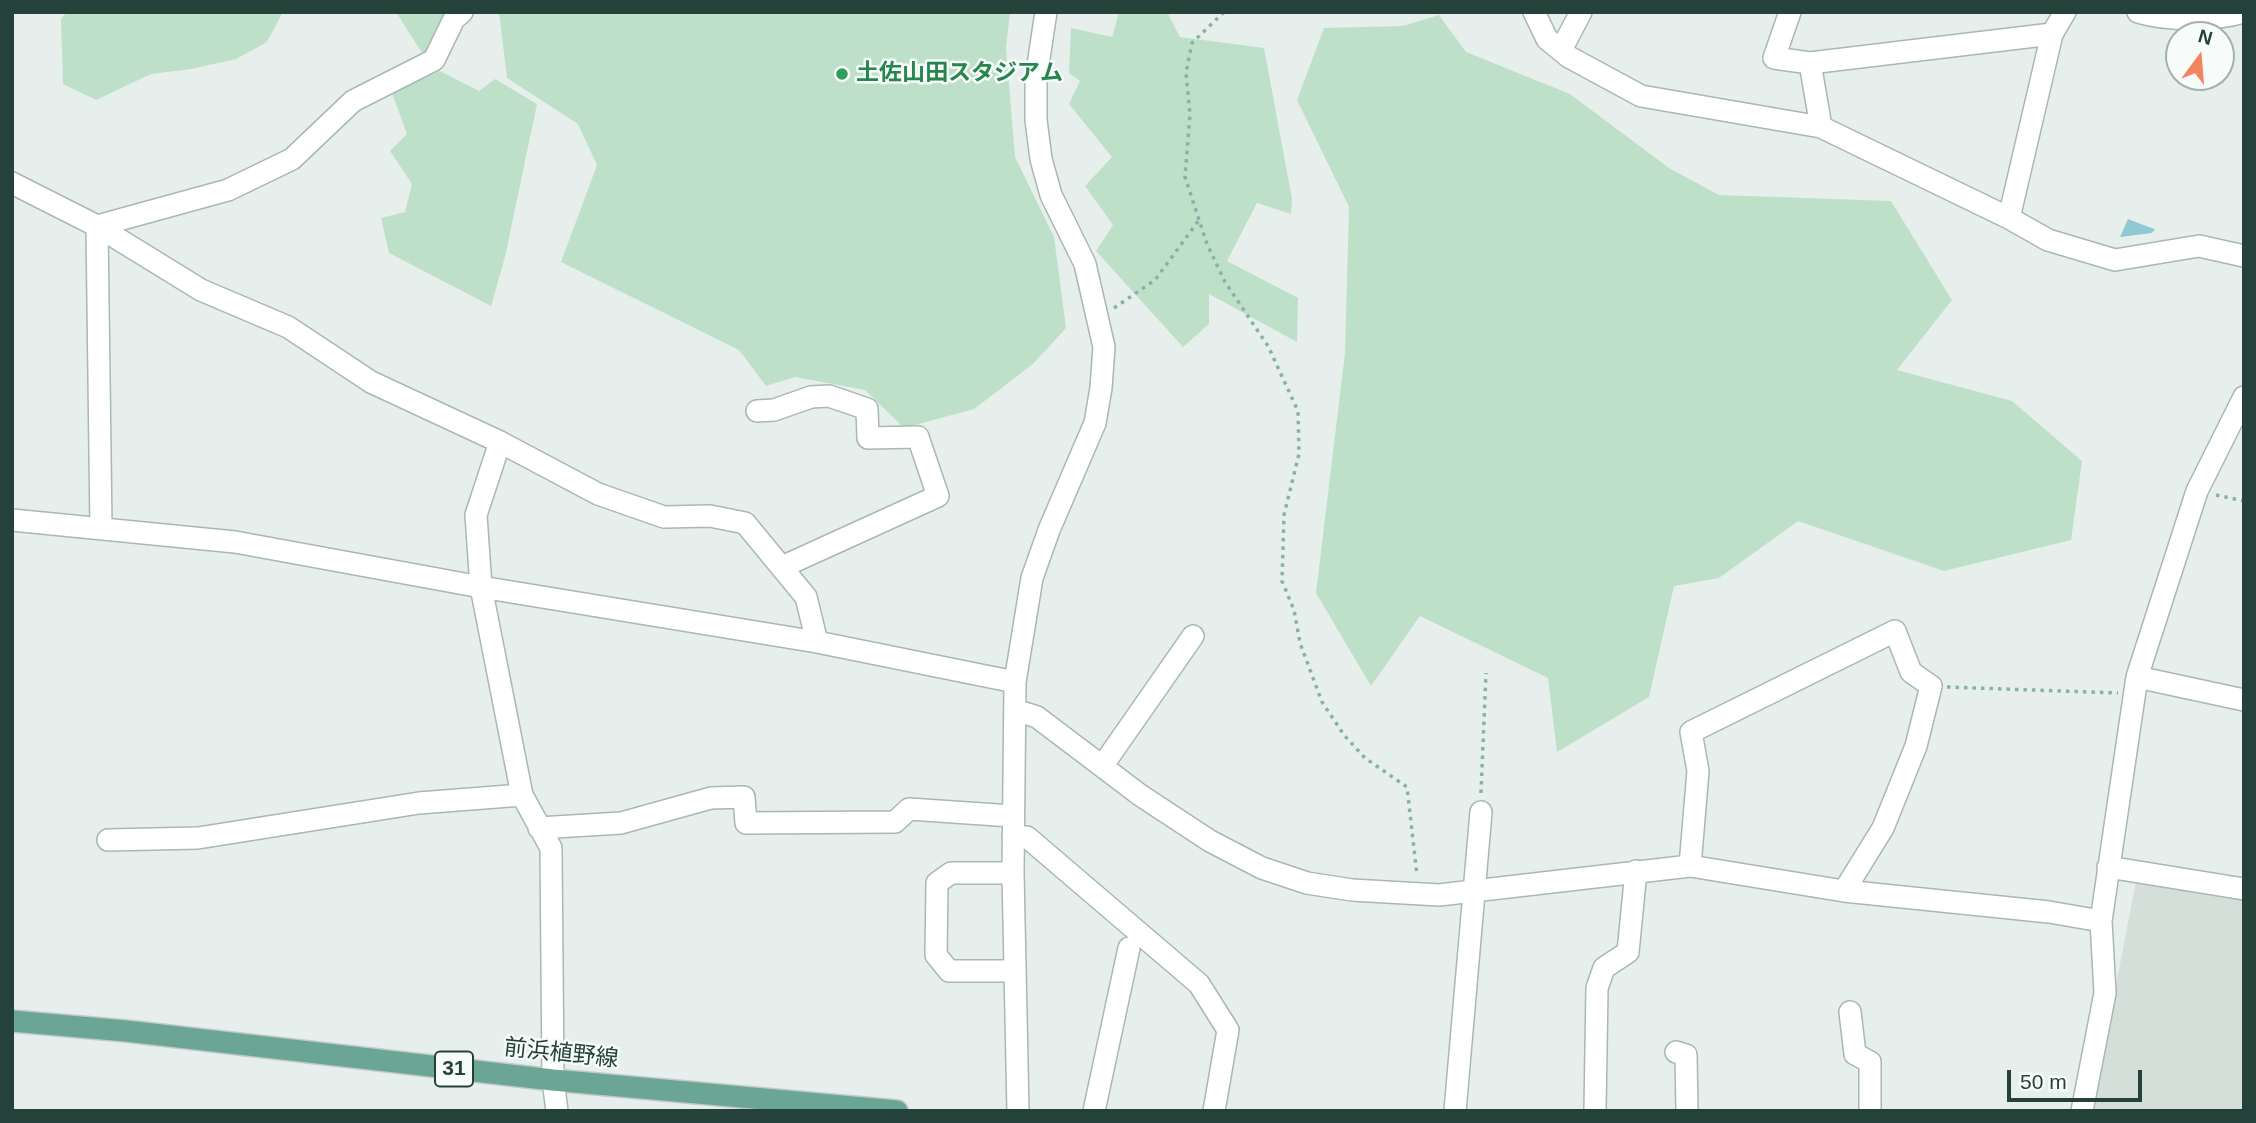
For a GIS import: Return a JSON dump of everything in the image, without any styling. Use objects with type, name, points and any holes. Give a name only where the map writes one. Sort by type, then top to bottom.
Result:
[{"type":"main road","name":"前浜植野線","points":[[12,1021],[127,1031],[553,1080],[897,1111]]},
{"type":"street","points":[[97,226],[228,190],[292,159],[353,101],[434,60],[454,19],[462,12]]},
{"type":"street","points":[[1018,1111],[1013,873],[1015,682],[1032,578],[1054,517],[1095,423],[1104,347],[1085,264],[1051,195],[1041,159],[1036,120],[1035,78],[1046,12]]},
{"type":"street","points":[[1534,12],[1546,38],[1561,51],[1641,96],[1821,127],[2009,218],[2048,240],[2115,260],[2199,246],[2244,256]]},
{"type":"street","points":[[1561,51],[1581,12]]},
{"type":"street","points":[[1790,12],[1774,58],[1810,63],[2052,34]]},
{"type":"street","points":[[2009,218],[2052,34],[2065,12]]},
{"type":"street","points":[[2137,12],[2157,18],[2228,17],[2244,12]]},
{"type":"street","points":[[1810,63],[1821,127]]},
{"type":"street","points":[[12,183],[97,226],[201,290],[288,327],[371,382],[500,442],[598,494],[664,517],[710,516],[745,523],[806,597],[817,642]]},
{"type":"street","points":[[97,226],[101,529]]},
{"type":"street","points":[[757,411],[774,410],[811,397],[829,396],[867,409],[868,438],[918,437],[938,496],[782,567]]},
{"type":"street","points":[[2082,1111],[2105,993],[2101,921],[2136,685],[2197,491],[2244,397]]},
{"type":"street","points":[[500,442],[476,515],[481,587],[522,795],[551,848],[553,1080],[557,1111]]},
{"type":"street","points":[[12,520],[234,542],[481,587],[817,642],[1015,682]]},
{"type":"street","points":[[1690,866],[1698,771],[1691,732],[1895,631],[1911,672],[1931,686],[1916,746],[1883,828],[1844,891]]},
{"type":"street","points":[[1103,765],[1193,636]]},
{"type":"street","points":[[2136,685],[2244,701]]},
{"type":"street","points":[[1015,710],[1037,717],[1140,795],[1210,841],[1262,868],[1307,883],[1352,890],[1439,895],[1690,866],[1844,891],[2049,912],[2101,921]]},
{"type":"street","points":[[108,839],[198,838],[419,803],[522,795]]},
{"type":"street","points":[[539,828],[621,823],[711,798],[744,797],[746,823],[895,822],[909,809],[1013,827],[1199,984],[1228,1030],[1214,1111]]},
{"type":"street","points":[[1455,1111],[1481,812]]},
{"type":"street","points":[[2108,867],[2244,889]]},
{"type":"street","points":[[1595,1111],[1597,988],[1604,968],[1628,952],[1636,871]]},
{"type":"street","points":[[1013,873],[951,873],[937,884],[936,955],[950,971],[1016,971]]},
{"type":"street","points":[[1094,1111],[1129,948]]},
{"type":"street","points":[[1850,1012],[1855,1054],[1870,1062],[1870,1111]]},
{"type":"street","points":[[1676,1052],[1686,1055],[1687,1111]]},
{"type":"path","points":[[1224,12],[1192,43],[1186,73],[1190,114],[1185,177],[1207,244],[1225,282],[1268,346],[1298,411],[1299,454],[1284,515],[1282,581],[1294,610],[1300,643],[1322,702],[1344,735],[1365,758],[1407,788],[1420,894]]},
{"type":"path","points":[[1097,319],[1155,280],[1199,220]]},
{"type":"path","points":[[2197,491],[2244,501]]},
{"type":"path","points":[[1481,812],[1486,673]]},
{"type":"path","points":[[1931,686],[2136,685]]},
{"type":"shaded area","points":[[2136,881],[2244,895],[2244,1111],[2092,1111]]},
{"type":"green space","points":[[67,12],[283,12],[267,42],[236,59],[151,74],[96,100],[63,84],[61,19]]},
{"type":"green space","points":[[396,12],[449,12],[424,56]]},
{"type":"green space","points":[[499,12],[1010,12],[1006,48],[1015,157],[1054,237],[1066,328],[1033,364],[974,409],[904,428],[865,390],[795,377],[766,386],[739,350],[561,262],[597,165],[578,124],[507,78]]},
{"type":"green space","points":[[1119,12],[1167,12],[1180,37],[1264,48],[1292,199],[1291,214],[1257,203],[1227,261],[1298,298],[1297,342],[1209,294],[1209,324],[1183,347],[1096,251],[1113,225],[1085,186],[1112,157],[1069,104],[1080,81],[1069,73],[1071,28],[1112,37]]},
{"type":"green space","points":[[1439,15],[1466,52],[1570,94],[1669,168],[1719,195],[1891,201],[1952,300],[1897,370],[2012,401],[2082,461],[2071,540],[1944,571],[1798,521],[1719,578],[1674,586],[1649,697],[1557,752],[1548,678],[1420,616],[1371,686],[1316,593],[1345,353],[1349,207],[1297,100],[1324,28],[1403,26]]},
{"type":"green space","points":[[440,71],[479,91],[495,79],[537,104],[505,257],[491,306],[389,253],[381,218],[405,212],[412,184],[390,151],[407,134],[392,93]]},
{"type":"water","points":[[2128,219],[2155,229],[2152,233],[2120,237]]},
{"type":"place","name":"土佐山田スタジアム","points":[[842,74]]}]
